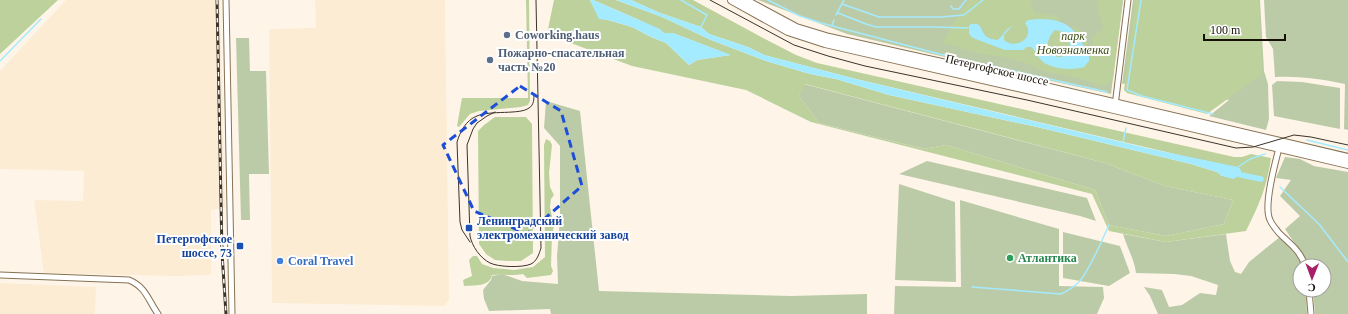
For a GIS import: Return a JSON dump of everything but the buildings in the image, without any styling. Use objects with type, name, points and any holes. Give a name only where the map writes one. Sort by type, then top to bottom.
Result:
[{"type":"main road","name":"Петергофское шоссе","points":[[732,0],[779,26],[807,38],[875,55],[1115,106],[1348,158]]},
{"type":"main road","name":"Петергофское шоссе","points":[[744,0],[787,24],[816,35],[1115,106],[1265,145],[1348,164]]},
{"type":"street","points":[[226,0],[232,314]]},
{"type":"street","points":[[1115,106],[1128,0]]},
{"type":"street","points":[[1279,148],[1270,182],[1268,215],[1270,221],[1278,232],[1295,248],[1301,258]]},
{"type":"street","points":[[0,275],[129,280],[138,284],[142,288],[158,314]]},
{"type":"street","points":[[1310,298],[1311,314]]},
{"type":"highlighted area","points":[[520,86],[561,111],[582,186],[527,234],[474,211],[443,145]]},
{"type":"shaded area","points":[[66,0],[220,0],[225,208],[211,210],[211,275],[173,276],[44,273],[34,200],[83,201],[84,171],[0,169],[0,71]]},
{"type":"shaded area","points":[[315,0],[445,0],[449,300],[444,306],[272,303],[269,29],[316,28]]},
{"type":"shaded area","points":[[0,283],[96,287],[95,314],[0,314]]},
{"type":"green space","points":[[0,0],[58,0],[0,54]]},
{"type":"green space","points":[[526,0],[529,0],[530,101],[528,105],[479,111],[470,114],[459,127],[457,126],[462,98],[528,98]]},
{"type":"green space","points":[[554,0],[590,0],[599,18],[632,27],[666,43],[689,65],[697,60],[730,55],[673,33],[664,33],[637,19],[593,0],[616,0],[662,17],[711,40],[766,61],[810,74],[836,79],[889,95],[1037,127],[1191,164],[1217,172],[1222,176],[1241,175],[1179,155],[856,79],[764,55],[748,47],[709,34],[701,27],[660,13],[631,0],[693,0],[796,55],[817,63],[1234,157],[1242,157],[1251,154],[1271,158],[1262,196],[1246,231],[1166,242],[1109,231],[1092,194],[811,122],[746,90],[632,66],[547,34]],"holes":[[[805,84],[1105,163],[1165,186],[1233,200],[1224,224],[1166,236],[1109,225],[1095,190],[946,145],[924,149],[819,123],[799,96]]]},
{"type":"green space","name":"парк Новознаменка","points":[[758,0],[1123,0],[1111,94],[847,34]]},
{"type":"green space","points":[[969,0],[1030,0],[1034,13],[1053,15],[1060,18],[1059,22],[1050,19],[1028,20],[1028,35],[1026,38],[1017,43],[1010,43],[1004,40],[1004,35],[1010,28],[997,40],[988,37],[976,23],[973,38],[1010,51],[1031,47],[1043,62],[1054,67],[1087,53],[1077,32],[1072,28],[1075,27],[1084,36],[1092,53],[1094,51],[1092,38],[1101,31],[1103,27],[1097,6],[1097,0],[1123,0],[1113,79],[1103,86],[1077,78],[1044,71],[1004,57],[981,54],[943,43],[954,22]]},
{"type":"green space","name":"парк Новознаменка","points":[[1133,0],[1260,0],[1264,71],[1268,84],[1269,119],[1266,130],[1209,116],[1229,100],[1145,81],[1122,84]]},
{"type":"green space","name":"парк Новознаменка","points":[[1135,0],[1259,0],[1262,74],[1207,114],[1127,93],[1124,90]]},
{"type":"green space","points":[[1264,0],[1348,0],[1348,130],[1344,129],[1345,84],[1310,78],[1275,77],[1273,49],[1266,37]]},
{"type":"green space","points":[[1055,30],[1062,32],[1069,39],[1069,49],[1064,56],[1054,56],[1048,50],[1048,42]]},
{"type":"green space","points":[[236,38],[249,38],[250,71],[266,71],[269,174],[249,174],[250,220],[241,220]]},
{"type":"green space","points":[[1277,81],[1302,82],[1340,88],[1340,129],[1274,116],[1272,85]]},
{"type":"green space","points":[[804,84],[1105,163],[1165,186],[1233,200],[1224,224],[1166,236],[1109,225],[1095,190],[946,145],[924,149],[819,123],[799,96]]},
{"type":"green space","points":[[546,101],[580,111],[599,291],[791,296],[867,294],[867,314],[551,314],[550,309],[489,311],[484,299],[483,290],[491,280],[492,276],[502,274],[522,281],[558,284],[557,256],[560,218],[560,146],[544,128]]},
{"type":"green space","points":[[495,117],[526,117],[532,124],[533,253],[521,261],[495,260],[486,254],[479,244],[478,131]]},
{"type":"green space","points":[[546,139],[550,141],[552,145],[549,173],[550,187],[554,195],[551,199],[550,207],[554,226],[552,235],[551,266],[553,271],[551,275],[527,278],[523,274],[492,275],[488,282],[464,286],[463,280],[472,276],[469,260],[473,256],[477,256],[482,264],[493,268],[514,270],[533,267],[545,257],[544,145]]},
{"type":"green space","points":[[1285,157],[1300,159],[1314,166],[1348,172],[1348,314],[1315,314],[1314,298],[1332,298],[1332,258],[1305,258],[1285,229],[1300,216],[1280,196],[1291,180],[1276,178]]},
{"type":"green space","points":[[927,161],[1087,198],[1096,221],[899,174]]},
{"type":"green space","points":[[899,184],[955,202],[956,282],[895,280]]},
{"type":"green space","points":[[960,200],[1059,229],[1059,286],[1103,287],[1104,298],[1097,314],[894,314],[895,286],[961,287]]},
{"type":"green space","points":[[1063,232],[1120,246],[1130,273],[1109,286],[1063,278]]},
{"type":"green space","points":[[1123,234],[1166,242],[1226,234],[1230,261],[1235,272],[1241,274],[1249,262],[1281,236],[1298,258],[1292,258],[1292,298],[1306,298],[1307,314],[1158,314],[1144,287],[1162,290],[1169,307],[1182,305],[1200,293],[1216,295],[1218,285],[1191,276],[1136,273],[1134,263]]},
{"type":"water","points":[[590,0],[660,29],[664,33],[673,33],[731,55],[697,60],[689,65],[666,43],[632,27],[599,19]]},
{"type":"water","points":[[616,0],[631,0],[660,13],[701,27],[709,34],[748,47],[764,55],[856,79],[1151,149],[1238,167],[1241,170],[1241,175],[1233,179],[1222,176],[1217,172],[1191,164],[1037,127],[889,95],[836,79],[810,74],[766,61],[711,40],[662,17]]},
{"type":"water","points":[[1028,20],[1050,20],[1059,21],[1066,24],[1077,34],[1089,57],[1089,61],[1084,67],[1074,69],[1055,67],[1041,60],[1031,47],[1027,47],[1023,50],[1005,50],[973,38],[969,34],[969,26],[971,24],[977,24],[986,36],[997,40],[1012,26],[1004,35],[1004,40],[1013,44],[1018,43],[1026,38],[1028,28],[1025,23]],"holes":[[[1055,30],[1062,32],[1069,39],[1069,49],[1064,56],[1054,56],[1048,50],[1048,42]]]},
{"type":"waterway","points":[[681,0],[707,15],[701,27]]},
{"type":"waterway","points":[[768,0],[800,16],[821,23],[951,57],[1107,92]]},
{"type":"waterway","points":[[836,15],[844,0]]},
{"type":"waterway","points":[[951,6],[953,9],[959,9],[966,0]]},
{"type":"waterway","points":[[842,4],[879,17],[941,17],[964,15],[983,0]]},
{"type":"waterway","points":[[1141,0],[1127,90],[1142,96],[1213,114]]},
{"type":"waterway","points":[[838,13],[876,27],[968,28]]},
{"type":"waterway","points":[[0,61],[41,19]]},
{"type":"waterway","points":[[832,26],[834,20]]},
{"type":"waterway","points":[[1123,142],[1126,128]]},
{"type":"waterway","points":[[1307,140],[1348,150]]},
{"type":"waterway","points":[[1238,167],[1250,159],[1265,154]]},
{"type":"waterway","points":[[1241,175],[1261,179]]},
{"type":"waterway","points":[[1280,187],[1319,224],[1348,262]]},
{"type":"waterway","points":[[972,287],[1061,294],[1075,286],[1088,270],[1109,225]]},
{"type":"tram line","points":[[495,112],[477,123],[467,145],[470,236],[477,251],[490,263],[522,266],[531,264],[535,261],[541,248],[536,0]]},
{"type":"tram line","points":[[710,0],[794,45],[865,66],[1027,100],[1236,148],[1253,147],[1294,135],[1348,145]]},
{"type":"tram line","points":[[470,242],[462,230],[460,222],[457,142],[460,134],[467,123],[477,116],[489,113],[519,111],[531,107],[534,100],[534,94]]},
{"type":"railway","points":[[217,0],[222,253],[226,314]]},
{"type":"place","name":"Coworking.haus","points":[[507,35]]},
{"type":"place","name":"Пожарно-спасательная часть №20","points":[[490,60]]},
{"type":"place","name":"Ленинградский электромеханический завод","points":[[469,228]]},
{"type":"place","name":"Петергофское шоссе, 73","points":[[240,246]]},
{"type":"place","name":"Атлантика","points":[[1010,258]]},
{"type":"place","name":"Coral Travel","points":[[280,261]]}]
